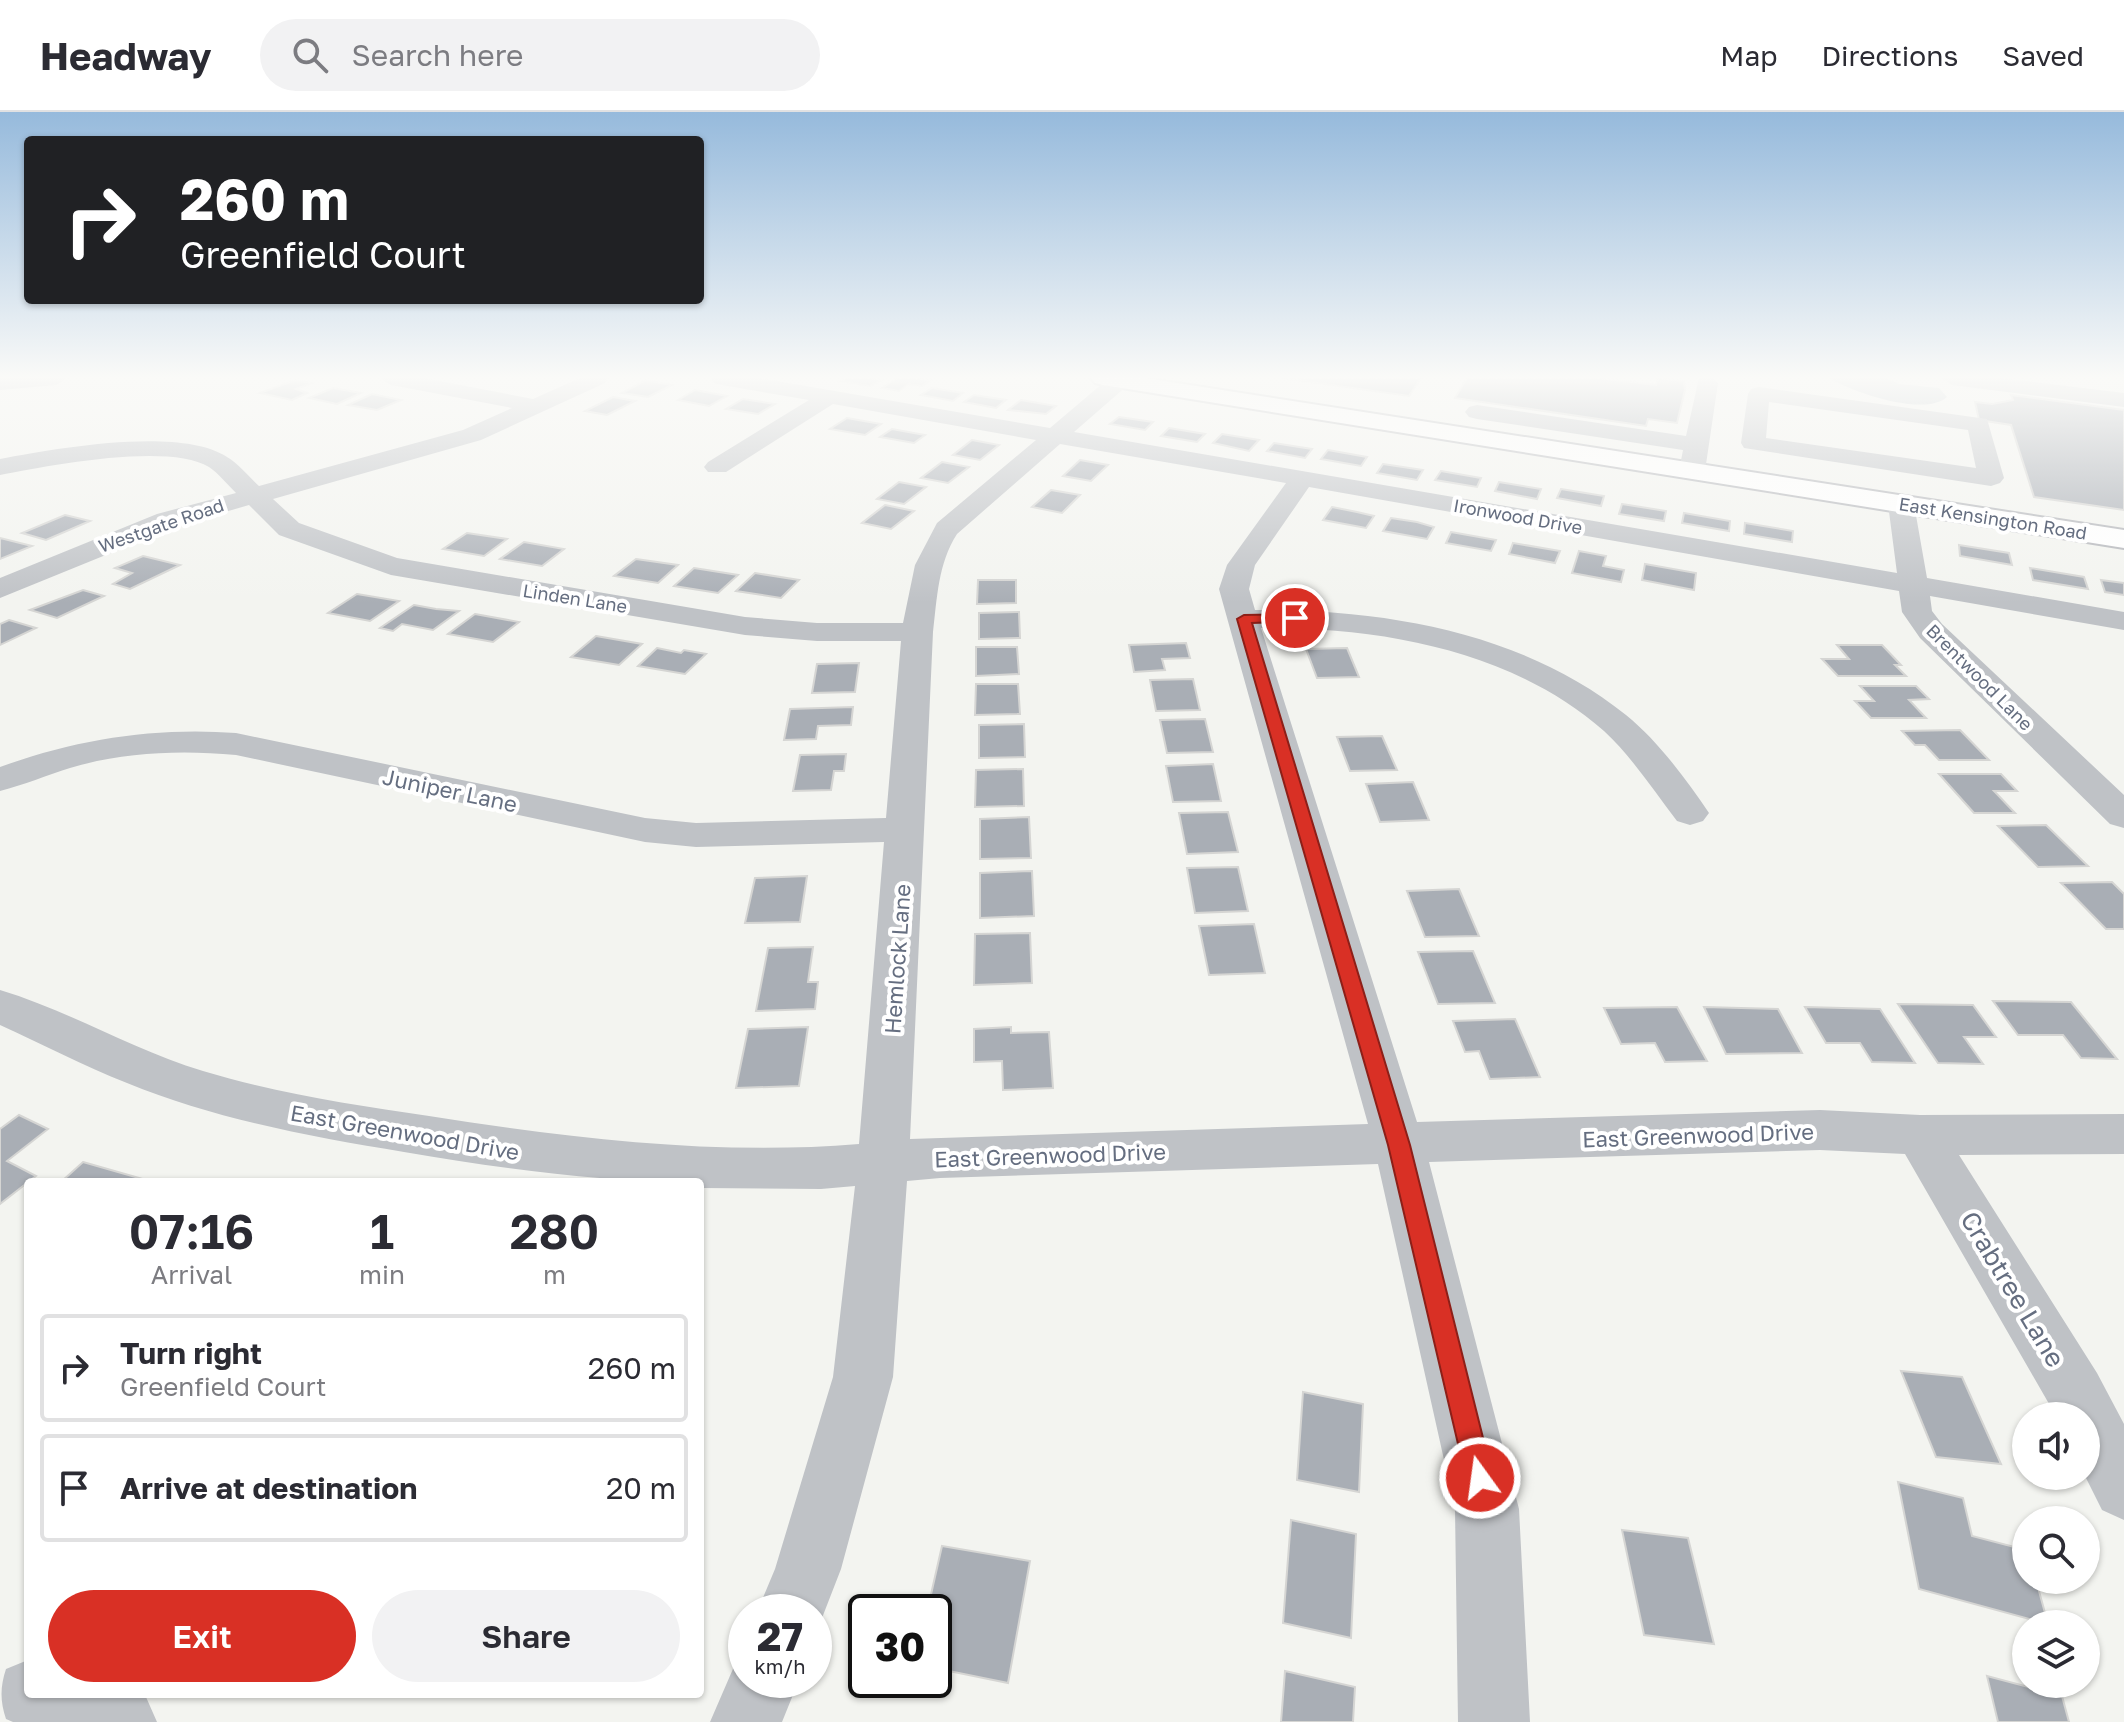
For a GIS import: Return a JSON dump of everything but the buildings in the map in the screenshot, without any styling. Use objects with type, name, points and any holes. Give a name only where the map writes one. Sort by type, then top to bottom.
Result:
[{"type":"main road","name":"East Kensington Road","points":[[1658,453],[1694,458],[1901,504],[2124,539]]},
{"type":"street","name":"Linden Lane","points":[[0,467],[83,453]]},
{"type":"street","name":"Linden Lane","points":[[193,453],[218,462],[289,529],[391,566],[745,626],[817,632],[917,632]]},
{"type":"street","name":"Westgate Road","points":[[0,589],[136,530],[414,453]]},
{"type":"street","points":[[717,467],[739,453]]},
{"type":"street","name":"Hemlock Lane","points":[[798,1594],[812,1555],[863,1377],[883,1162],[917,632],[928,569],[939,540],[947,529],[1034,453]]},
{"type":"street","name":"Ironwood Drive","points":[[1153,453],[2124,621]]},
{"type":"street","points":[[1671,453],[1694,458],[1695,453]]},
{"type":"street","points":[[1822,453],[1991,478],[1985,453]]},
{"type":"street","points":[[1302,479],[1241,565],[1234,589],[1399,1145],[1487,1509],[1494,1722]]},
{"type":"street","name":"Brentwood Lane","points":[[1901,504],[1917,612],[1931,631],[2124,816]]},
{"type":"street","points":[[1244,619],[1312,618],[1380,626],[1433,637],[1526,669],[1562,687],[1615,723],[1690,813]]},
{"type":"street","name":"Juniper Lane","points":[[0,780],[56,759],[96,750],[163,740],[204,741],[236,744],[645,830],[696,835],[906,829]]},
{"type":"street","name":"East Greenwood Drive","points":[[0,1006],[169,1079],[259,1105],[332,1121],[539,1154],[643,1163],[775,1168],[940,1157],[1820,1130],[1920,1135],[2124,1134]]},
{"type":"street","name":"Crabtree Lane","points":[[1920,1135],[2076,1393],[2124,1488]]},
{"type":"street","points":[[0,1685],[24,1692]]},
{"type":"street","points":[[42,1698],[121,1722]]},
{"type":"street","points":[[746,1722],[756,1698]]},
{"type":"route","points":[[1295,618],[1244,619],[1399,1145],[1480,1478]]}]
